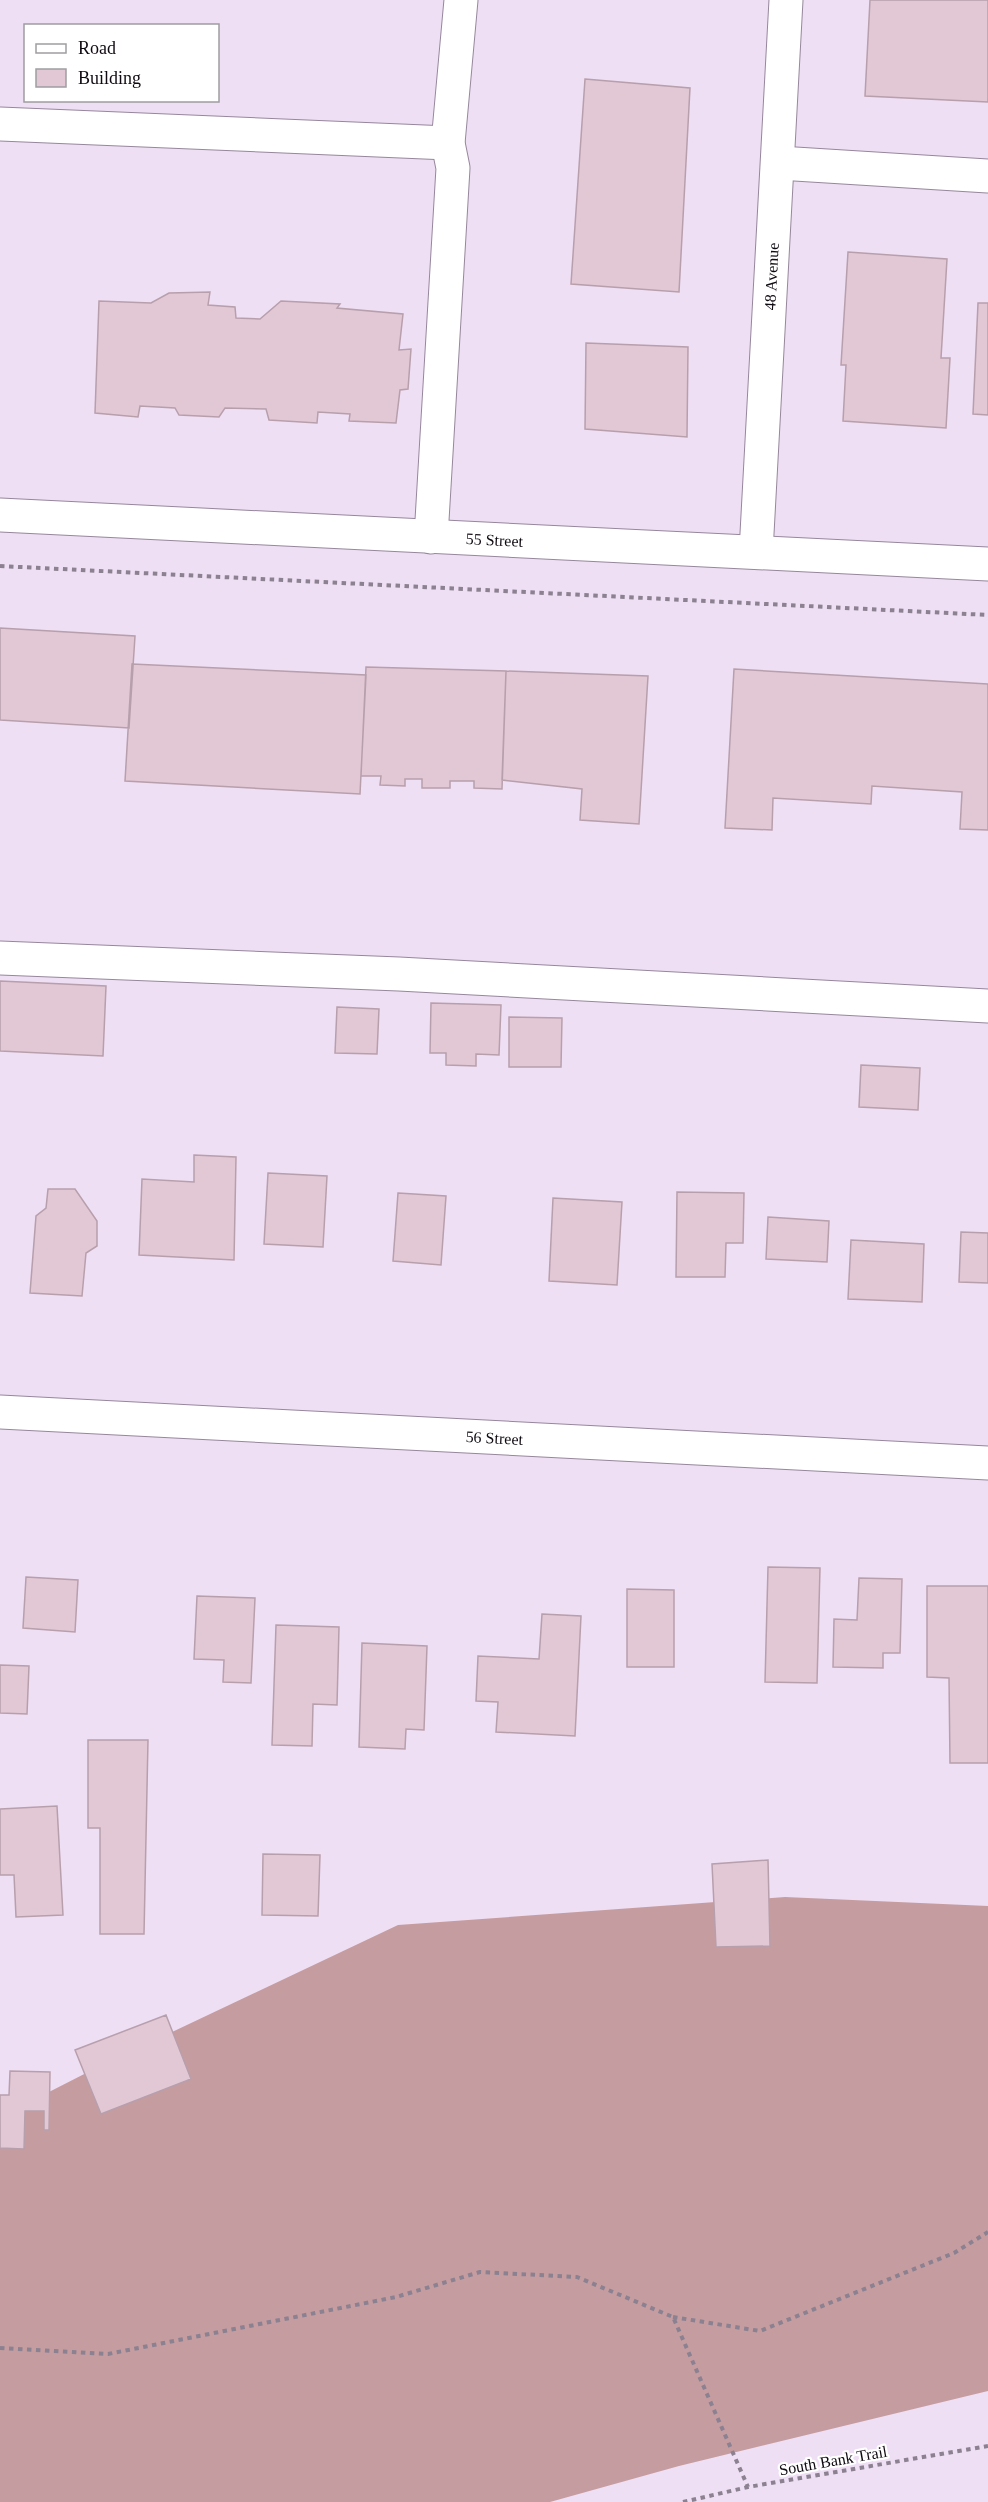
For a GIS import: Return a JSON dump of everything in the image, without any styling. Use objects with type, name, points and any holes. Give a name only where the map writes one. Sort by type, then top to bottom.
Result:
[{"type":"street","points":[[431,537],[453,168],[448,143],[461,0]]},
{"type":"street","name":"48 Avenue","points":[[756,552],[786,0]]},
{"type":"street","points":[[0,124],[448,143]]},
{"type":"street","points":[[778,163],[988,176]]},
{"type":"street","name":"55 Street","points":[[0,515],[988,564]]},
{"type":"street","points":[[0,958],[388,974],[988,1006]]},
{"type":"street","name":"56 Street","points":[[0,1412],[988,1463]]},
{"type":"path","points":[[0,566],[988,615]]},
{"type":"path","points":[[0,2348],[108,2354],[396,2297],[480,2272],[577,2277],[673,2317],[760,2331],[954,2253],[988,2232]]},
{"type":"path","points":[[673,2317],[748,2487]]},
{"type":"path","name":"South Bank Trail","points":[[683,2502],[748,2487],[988,2446]]},
{"type":"shaded area","points":[[785,1897],[988,1906],[988,2391],[679,2466],[550,2502],[0,2502],[0,2117],[94,2069],[398,1925]]},
{"type":"building","points":[[870,0],[988,0],[988,102],[865,96]]},
{"type":"building","points":[[585,79],[690,88],[679,292],[571,284]]},
{"type":"building","points":[[848,252],[947,259],[941,358],[950,358],[946,428],[843,421],[846,365],[841,365]]},
{"type":"building","points":[[210,292],[208,305],[235,307],[236,318],[260,319],[281,301],[340,304],[337,308],[403,314],[399,350],[411,349],[408,389],[400,390],[396,423],[349,421],[350,414],[318,412],[317,423],[269,420],[266,409],[225,408],[219,417],[179,415],[175,408],[140,406],[138,417],[95,413],[99,301],[151,303],[169,293]]},
{"type":"building","points":[[978,303],[988,303],[988,415],[973,414]]},
{"type":"building","points":[[586,343],[688,347],[687,437],[585,429]]},
{"type":"building","points":[[0,628],[135,636],[129,728],[0,720]]},
{"type":"building","points":[[132,664],[366,675],[360,794],[125,781]]},
{"type":"building","points":[[366,667],[506,671],[502,789],[474,788],[474,781],[450,781],[450,788],[422,788],[422,779],[405,779],[405,786],[380,785],[381,776],[361,776]]},
{"type":"building","points":[[734,669],[988,684],[988,830],[960,829],[962,792],[872,786],[871,804],[773,798],[772,830],[725,828]]},
{"type":"building","points":[[506,671],[648,676],[639,824],[580,820],[582,789],[502,780]]},
{"type":"building","points":[[0,981],[106,986],[103,1056],[0,1051]]},
{"type":"building","points":[[431,1003],[501,1005],[499,1055],[476,1054],[476,1066],[446,1065],[446,1053],[430,1053]]},
{"type":"building","points":[[337,1007],[379,1009],[377,1054],[335,1053]]},
{"type":"building","points":[[509,1017],[562,1018],[561,1067],[509,1067]]},
{"type":"building","points":[[861,1065],[920,1068],[918,1110],[859,1107]]},
{"type":"building","points":[[194,1155],[236,1157],[234,1260],[139,1255],[142,1179],[194,1182]]},
{"type":"building","points":[[268,1173],[327,1176],[323,1247],[264,1244]]},
{"type":"building","points":[[48,1189],[75,1189],[97,1221],[97,1246],[86,1253],[82,1296],[30,1293],[36,1216],[46,1208]]},
{"type":"building","points":[[677,1192],[744,1193],[743,1243],[726,1243],[725,1277],[676,1277]]},
{"type":"building","points":[[398,1193],[446,1196],[441,1265],[393,1261]]},
{"type":"building","points":[[553,1198],[622,1202],[617,1285],[549,1281]]},
{"type":"building","points":[[768,1217],[829,1221],[827,1262],[766,1259]]},
{"type":"building","points":[[961,1232],[988,1233],[988,1283],[959,1282]]},
{"type":"building","points":[[851,1240],[924,1244],[922,1302],[848,1299]]},
{"type":"building","points":[[768,1567],[820,1568],[817,1683],[765,1682]]},
{"type":"building","points":[[26,1577],[78,1580],[75,1632],[23,1628]]},
{"type":"building","points":[[859,1578],[902,1579],[900,1653],[883,1653],[883,1668],[833,1667],[834,1619],[857,1620]]},
{"type":"building","points":[[927,1586],[988,1586],[988,1763],[950,1763],[949,1678],[927,1677]]},
{"type":"building","points":[[627,1589],[674,1590],[674,1667],[627,1667]]},
{"type":"building","points":[[197,1596],[255,1598],[251,1683],[223,1682],[224,1660],[194,1659]]},
{"type":"building","points":[[542,1614],[581,1616],[575,1736],[496,1732],[498,1702],[476,1701],[478,1656],[539,1659]]},
{"type":"building","points":[[276,1625],[339,1627],[337,1705],[313,1704],[312,1746],[272,1745]]},
{"type":"building","points":[[362,1643],[427,1646],[424,1730],[406,1729],[405,1749],[359,1747]]},
{"type":"building","points":[[0,1665],[29,1666],[27,1714],[0,1713]]},
{"type":"building","points":[[88,1740],[148,1740],[144,1934],[100,1934],[100,1828],[88,1828]]},
{"type":"building","points":[[57,1806],[63,1915],[16,1917],[14,1875],[0,1875],[0,1809]]},
{"type":"building","points":[[263,1854],[320,1855],[318,1916],[262,1915]]},
{"type":"building","points":[[768,1860],[770,1946],[716,1947],[712,1864]]},
{"type":"building","points":[[166,2015],[191,2079],[101,2114],[75,2050]]},
{"type":"building","points":[[10,2071],[50,2072],[49,2130],[44,2130],[44,2111],[25,2111],[24,2149],[0,2148],[0,2095],[9,2095]]}]
